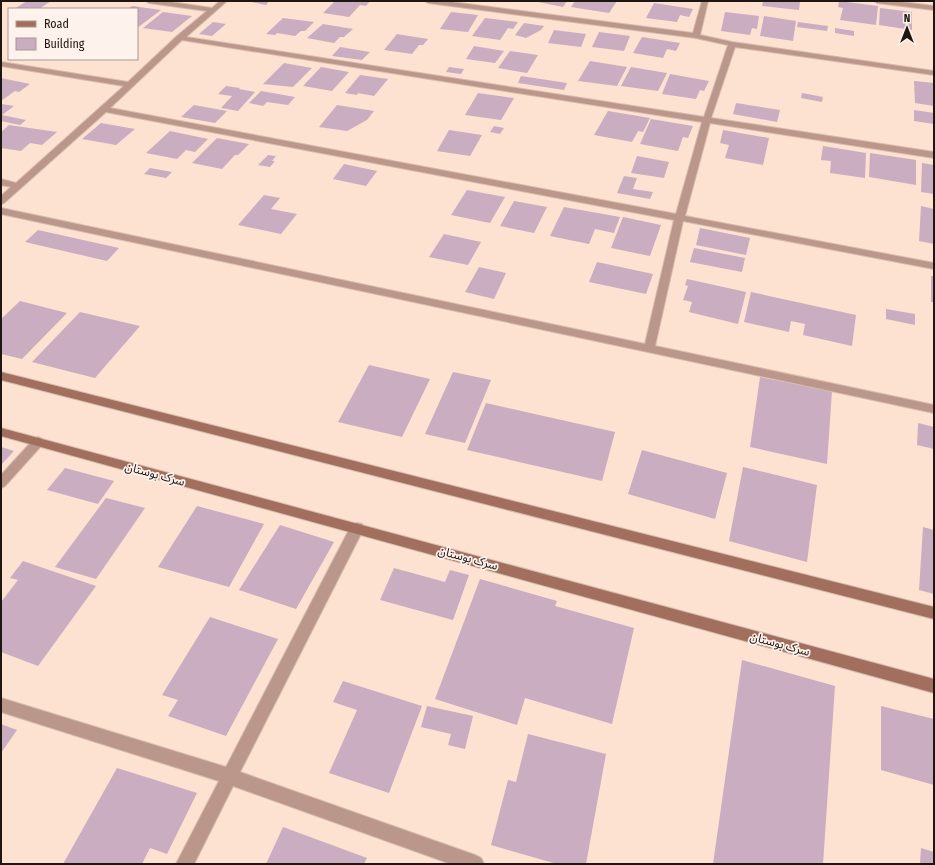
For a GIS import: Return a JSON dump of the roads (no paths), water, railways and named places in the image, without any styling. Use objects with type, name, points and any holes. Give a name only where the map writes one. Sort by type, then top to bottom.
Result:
[{"type":"street","points":[[150,1],[213,10]]},
{"type":"street","points":[[1,200],[104,109],[180,38],[224,1]]},
{"type":"street","points":[[428,1],[696,36],[732,44],[934,73]]},
{"type":"street","points":[[696,36],[705,1]]},
{"type":"street","points":[[877,1],[934,8]]},
{"type":"street","points":[[180,38],[707,118],[934,155]]},
{"type":"street","points":[[649,349],[679,219],[707,118],[732,44]]},
{"type":"street","points":[[1,64],[130,85]]},
{"type":"street","points":[[104,109],[679,219],[934,266]]},
{"type":"street","points":[[1,182],[17,186]]},
{"type":"street","points":[[1,211],[934,409]]},
{"type":"street","points":[[1,376],[934,613]]},
{"type":"street","name":"سرک بوستان","points":[[1,432],[934,686]]},
{"type":"street","points":[[1,483],[38,442]]},
{"type":"street","points":[[185,864],[231,777],[357,528]]},
{"type":"street","points":[[1,705],[231,777],[475,864]]}]
